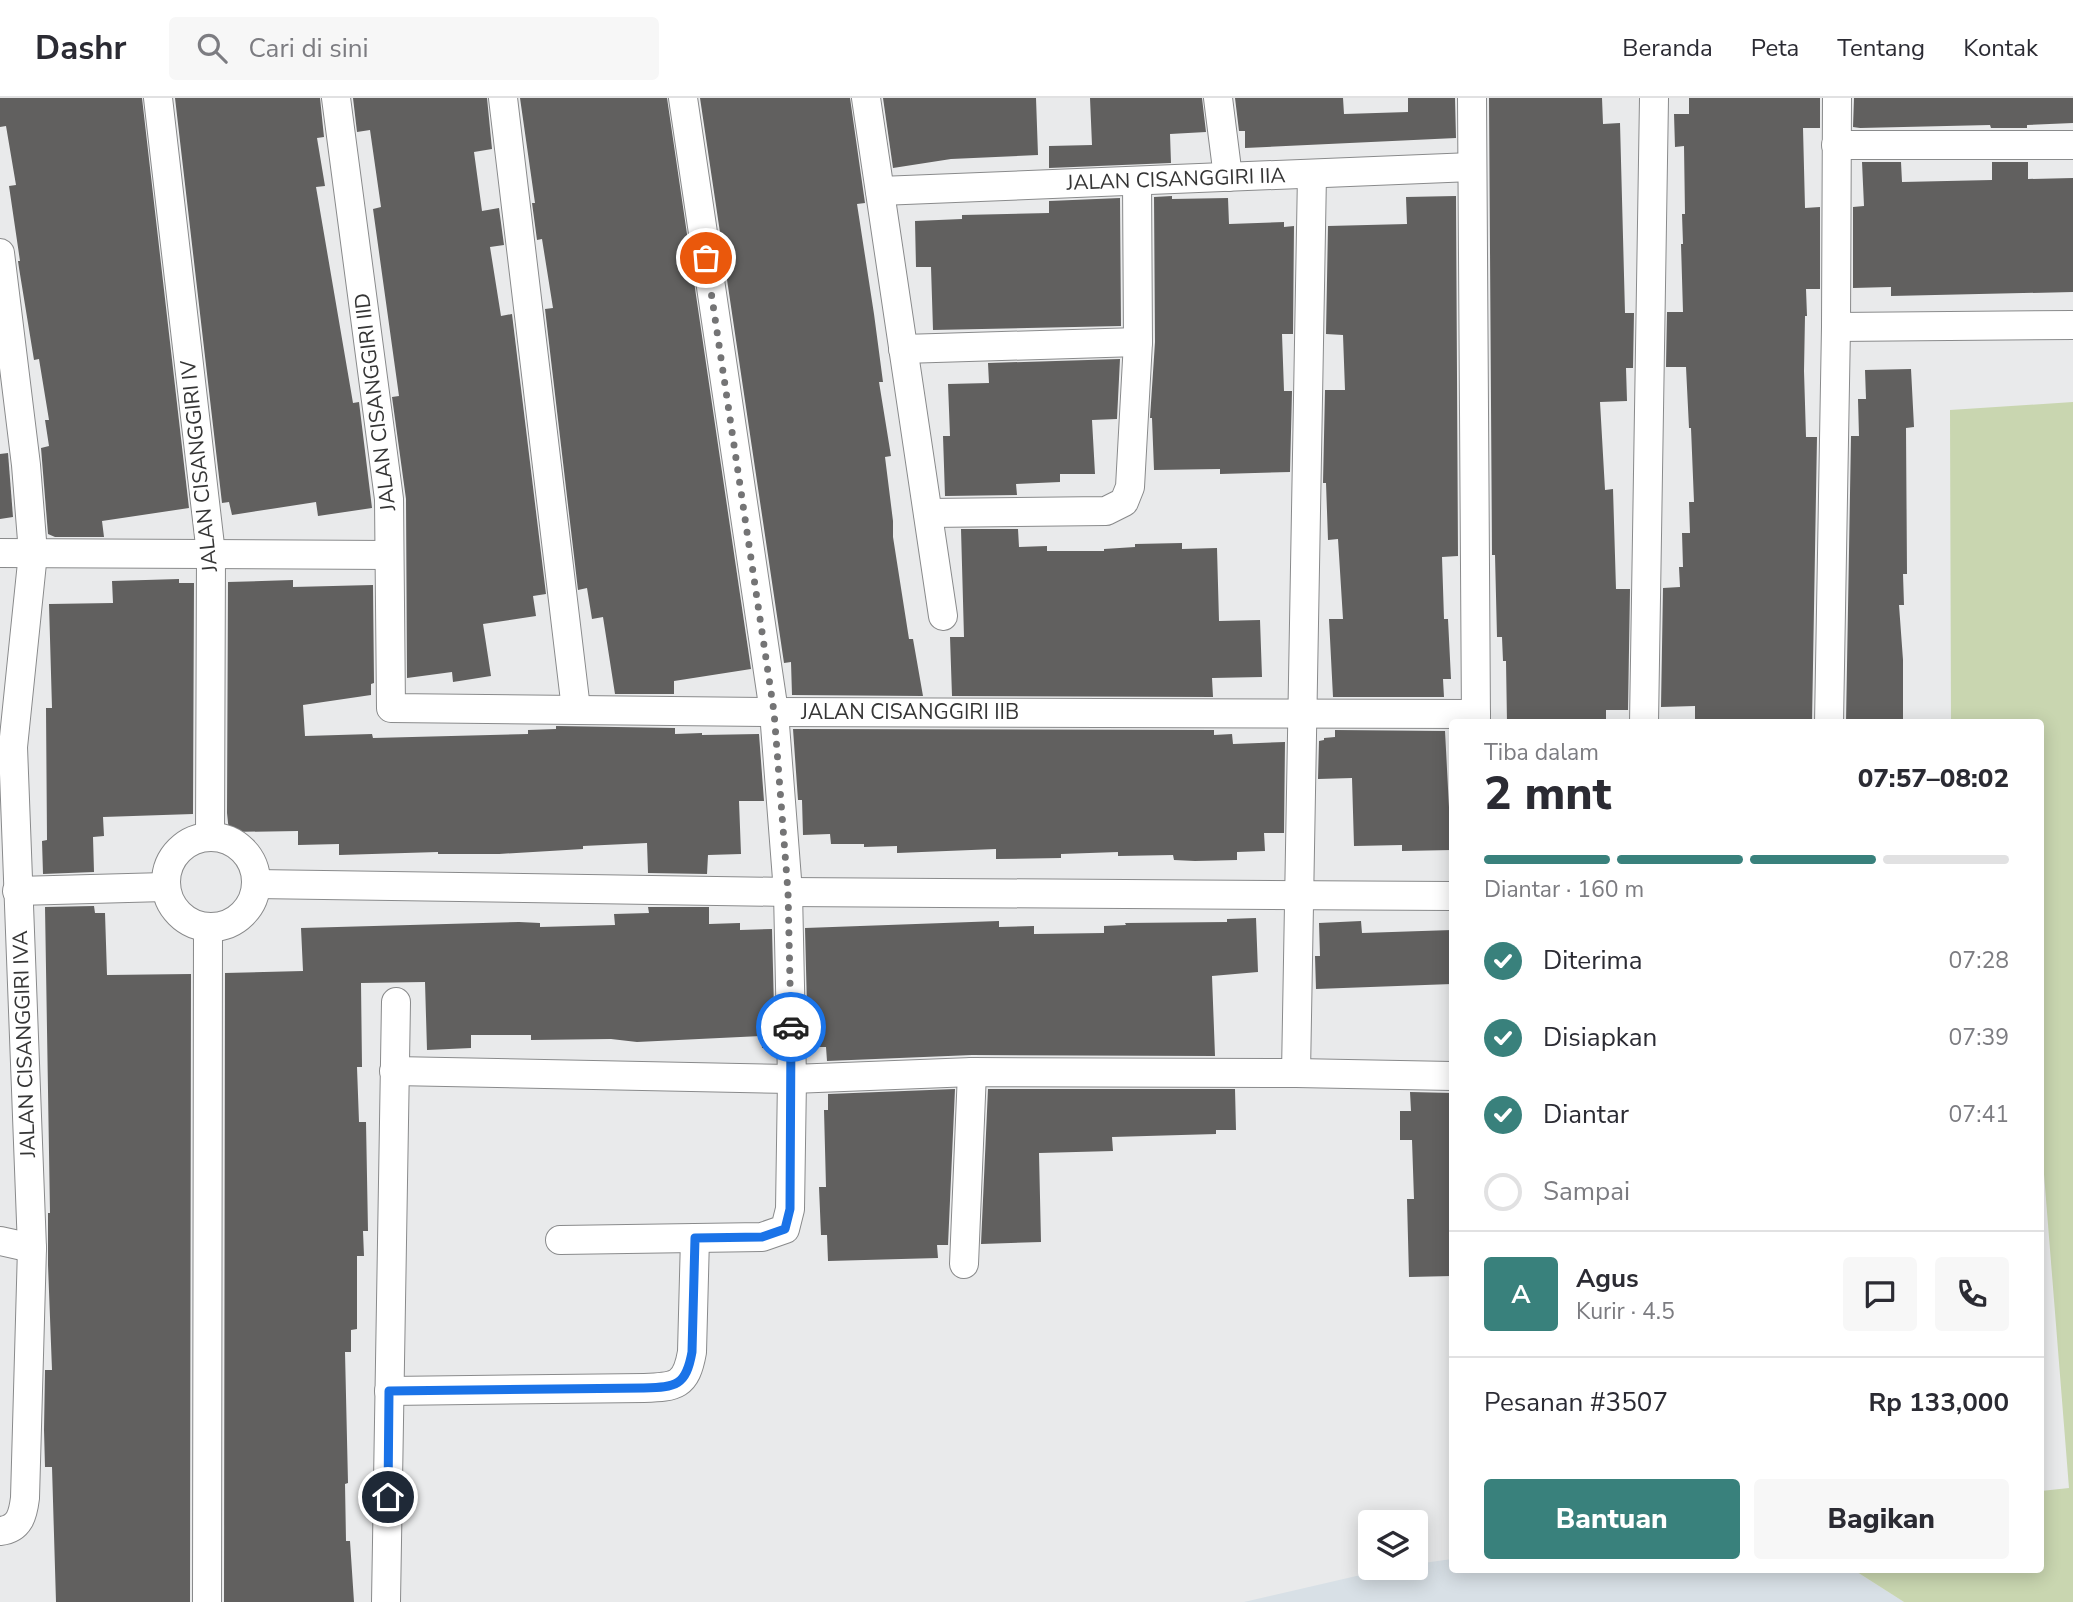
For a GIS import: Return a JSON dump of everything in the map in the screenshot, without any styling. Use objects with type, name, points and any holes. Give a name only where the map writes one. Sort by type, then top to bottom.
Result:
[{"type":"street","name":"JALAN CISANGGIRI IV","points":[[158,98],[211,554],[210,836]]},
{"type":"street","name":"JALAN CISANGGIRI IID","points":[[336,98],[388,499],[390,708]]},
{"type":"street","points":[[503,98],[576,709]]},
{"type":"street","points":[[560,1240],[762,1237],[785,1229],[790,1209],[792,1079],[788,892],[774,712],[683,98]]},
{"type":"street","points":[[866,98],[943,616]]},
{"type":"street","points":[[1218,98],[1228,177]]},
{"type":"street","points":[[1303,713],[1476,719],[1472,98]]},
{"type":"street","points":[[1644,719],[1654,98]]},
{"type":"street","points":[[1829,719],[1837,98]]},
{"type":"street","points":[[1836,145],[2073,145]]},
{"type":"street","name":"JALAN CISANGGIRI IIA","points":[[880,191],[1472,167]]},
{"type":"street","points":[[1296,1073],[1312,174]]},
{"type":"street","points":[[928,513],[1106,511],[1124,502],[1130,487],[1138,342],[1137,181]]},
{"type":"street","name":"JALAN CISANGGIRI IVA","points":[[0,253],[26,465],[33,552],[13,747],[32,1248],[23,1514],[17,1525],[0,1531]]},
{"type":"street","points":[[1836,327],[2073,325]]},
{"type":"street","points":[[903,349],[1138,342]]},
{"type":"street","points":[[0,553],[389,555]]},
{"type":"street","name":"JALAN CISANGGIRI IIB","points":[[390,708],[1303,713]]},
{"type":"street","points":[[0,808],[13,747]]},
{"type":"street","points":[[210,836],[222,838],[244,850],[255,872],[256,884],[252,902],[241,916],[226,925],[208,928],[192,924],[179,915],[170,902],[166,872],[172,858],[182,846],[195,838],[210,836]]},
{"type":"street","points":[[256,884],[788,892],[1449,896]]},
{"type":"street","points":[[18,891],[166,887]]},
{"type":"street","points":[[207,1602],[208,928]]},
{"type":"street","points":[[386,1602],[396,1002]]},
{"type":"street","points":[[394,1072],[792,1079],[972,1072],[1449,1076]]},
{"type":"street","points":[[964,1264],[972,1072]]},
{"type":"street","points":[[389,1391],[644,1388],[668,1387],[682,1381],[689,1370],[692,1352],[695,1238]]},
{"type":"street","points":[[0,1241],[32,1248]]},
{"type":"shaded area","points":[[1449,1559],[1449,1573],[1859,1573],[1904,1602],[1244,1602],[1358,1576],[1358,1580],[1428,1580],[1428,1562]]},
{"type":"green space","points":[[2073,402],[2073,1602],[1904,1602],[1859,1573],[2044,1573],[2044,1491],[2069,1488],[2044,1174],[2044,719],[1951,719],[1950,410]]},
{"type":"building","points":[[0,98],[142,98],[189,508],[102,521],[104,537],[55,537],[48,534],[41,448],[49,446],[45,420],[49,420],[39,359],[34,360],[19,268],[9,186],[16,185],[6,126],[0,127]]},
{"type":"building","points":[[175,98],[320,98],[324,137],[317,138],[325,186],[316,187],[353,403],[359,402],[372,508],[318,516],[316,502],[232,515],[229,502],[222,503]]},
{"type":"building","points":[[353,98],[487,98],[492,149],[474,152],[482,211],[499,208],[504,245],[490,247],[501,316],[512,314],[546,594],[533,596],[536,616],[483,624],[491,676],[453,682],[452,672],[407,678],[406,499],[392,397],[399,396],[373,209],[381,207],[370,130],[357,132]]},
{"type":"building","points":[[520,98],[667,98],[751,669],[674,681],[674,694],[615,694],[603,617],[592,619],[587,588],[578,590],[545,309],[553,308],[542,239],[537,240],[532,203],[535,203]]},
{"type":"building","points":[[700,98],[850,98],[865,203],[857,204],[874,314],[883,382],[879,382],[891,456],[885,457],[893,537],[909,639],[913,639],[923,696],[792,695],[791,662],[784,663]]},
{"type":"building","points":[[883,98],[1036,98],[1038,155],[951,159],[893,168]]},
{"type":"building","points":[[1090,98],[1202,98],[1206,132],[1170,134],[1171,163],[1049,168],[1049,146],[1092,145]]},
{"type":"building","points":[[1235,98],[1343,98],[1344,114],[1408,112],[1408,98],[1455,98],[1456,138],[1245,148],[1245,131],[1239,131]]},
{"type":"building","points":[[1489,98],[1602,98],[1603,124],[1620,123],[1625,313],[1634,313],[1633,368],[1626,368],[1627,401],[1600,402],[1605,490],[1613,489],[1616,589],[1630,589],[1628,710],[1606,710],[1606,719],[1507,719],[1506,661],[1503,661],[1502,637],[1497,637],[1495,555],[1492,555]]},
{"type":"building","points":[[1689,98],[1820,98],[1820,128],[1803,128],[1805,208],[1820,207],[1820,289],[1806,289],[1804,371],[1806,437],[1817,437],[1812,719],[1695,719],[1695,706],[1661,707],[1663,588],[1680,587],[1679,567],[1683,567],[1682,533],[1690,533],[1689,502],[1694,502],[1686,367],[1666,367],[1667,312],[1683,312],[1681,244],[1682,214],[1685,214],[1684,146],[1675,147],[1674,114],[1689,114]]},
{"type":"building","points":[[1854,98],[2073,98],[2073,123],[2027,125],[2027,128],[1991,128],[1990,125],[1860,128],[1853,127]]},
{"type":"building","points":[[1862,162],[1901,162],[1902,182],[1992,180],[1992,162],[2028,162],[2028,179],[2073,178],[2073,292],[1891,296],[1891,287],[1853,288],[1853,207],[1864,206]]},
{"type":"building","points":[[1172,196],[1172,199],[1228,198],[1229,224],[1284,222],[1284,227],[1294,226],[1293,334],[1282,334],[1284,391],[1292,391],[1290,472],[1220,474],[1220,469],[1154,470],[1150,418],[1155,342],[1154,197]]},
{"type":"building","points":[[1456,196],[1458,556],[1442,557],[1444,619],[1448,619],[1451,679],[1443,679],[1444,697],[1333,697],[1329,619],[1343,619],[1338,539],[1328,540],[1326,483],[1323,483],[1325,390],[1345,390],[1343,335],[1326,334],[1328,226],[1407,224],[1406,197]]},
{"type":"building","points":[[1120,198],[1121,326],[933,330],[931,267],[916,267],[915,221],[962,219],[962,215],[1049,213],[1049,201]]},
{"type":"building","points":[[1120,359],[1117,419],[1092,420],[1095,474],[1060,474],[1060,482],[1016,484],[1017,495],[945,496],[943,436],[950,436],[948,384],[989,383],[988,363]]},
{"type":"building","points":[[1911,369],[1914,427],[1906,428],[1907,574],[1903,574],[1904,605],[1899,605],[1903,719],[1846,719],[1851,436],[1859,436],[1858,399],[1866,399],[1865,370]]},
{"type":"building","points":[[8,453],[13,517],[0,519],[0,454]]},
{"type":"building","points":[[961,529],[1018,529],[1019,547],[1047,546],[1047,551],[1104,551],[1135,547],[1135,544],[1182,543],[1182,549],[1217,548],[1219,621],[1260,620],[1262,677],[1212,678],[1213,697],[952,696],[950,637],[964,637]]},
{"type":"building","points":[[179,579],[179,583],[194,583],[193,814],[103,817],[104,836],[93,837],[94,872],[43,874],[42,841],[47,840],[46,708],[52,708],[49,604],[113,603],[112,581]]},
{"type":"building","points":[[293,580],[293,587],[373,585],[374,683],[371,684],[371,695],[303,705],[305,736],[372,734],[373,738],[528,734],[528,730],[556,729],[556,726],[675,728],[675,734],[759,734],[764,801],[739,801],[741,854],[708,855],[707,874],[648,873],[647,843],[499,854],[438,852],[339,855],[339,844],[298,845],[298,831],[229,832],[228,582]]},
{"type":"building","points":[[793,729],[1214,730],[1214,735],[1232,734],[1233,744],[1285,742],[1284,833],[1264,833],[1265,851],[1237,852],[1237,860],[1174,860],[1173,855],[1118,856],[1118,852],[1061,854],[1061,858],[996,859],[996,849],[897,853],[897,846],[831,844],[830,834],[803,835],[802,800],[798,800]]},
{"type":"building","points":[[1335,730],[1445,731],[1449,850],[1402,851],[1402,845],[1354,846],[1352,778],[1318,779],[1319,741],[1335,737]]},
{"type":"building","points":[[94,906],[95,913],[105,913],[107,975],[191,974],[190,1602],[56,1602],[52,1467],[45,1467],[44,1430],[45,1370],[52,1370],[48,1265],[50,1213],[45,907]]},
{"type":"building","points":[[648,907],[709,907],[709,924],[740,923],[740,930],[772,929],[775,1048],[762,1048],[761,1036],[637,1042],[611,1039],[531,1040],[531,1035],[471,1035],[471,1048],[427,1050],[425,982],[361,983],[362,1067],[357,1067],[359,1122],[366,1122],[368,1231],[363,1231],[364,1256],[357,1256],[357,1329],[351,1330],[351,1352],[345,1352],[348,1483],[345,1484],[346,1541],[350,1541],[354,1602],[224,1602],[225,973],[303,971],[301,928],[519,922],[540,923],[540,927],[615,925],[614,914],[649,913]]},
{"type":"building","points":[[1256,918],[1258,972],[1212,976],[1215,1056],[972,1055],[827,1061],[826,1047],[808,1047],[805,928],[999,921],[999,927],[1034,926],[1034,934],[1104,933],[1104,926],[1126,925],[1125,923],[1227,922],[1227,919]]},
{"type":"building","points":[[1361,921],[1362,933],[1449,930],[1449,984],[1316,989],[1315,956],[1320,956],[1319,923]]},
{"type":"building","points":[[955,1089],[948,1245],[937,1245],[938,1258],[828,1261],[827,1235],[821,1235],[819,1187],[826,1187],[824,1110],[828,1110],[828,1094]]},
{"type":"building","points":[[988,1089],[1235,1089],[1236,1130],[1216,1130],[1216,1134],[1112,1137],[1113,1151],[1039,1153],[1041,1242],[981,1244]]},
{"type":"building","points":[[1410,1092],[1449,1093],[1449,1276],[1409,1277],[1407,1199],[1414,1199],[1412,1140],[1400,1140],[1400,1111],[1411,1111]]},
{"type":"way so far","points":[[706,258],[774,712],[788,892],[791,1027]]},
{"type":"route","points":[[388,1497],[389,1391],[644,1388],[668,1387],[682,1381],[689,1370],[692,1352],[695,1238],[762,1237],[785,1229],[790,1209],[791,1027]]}]
